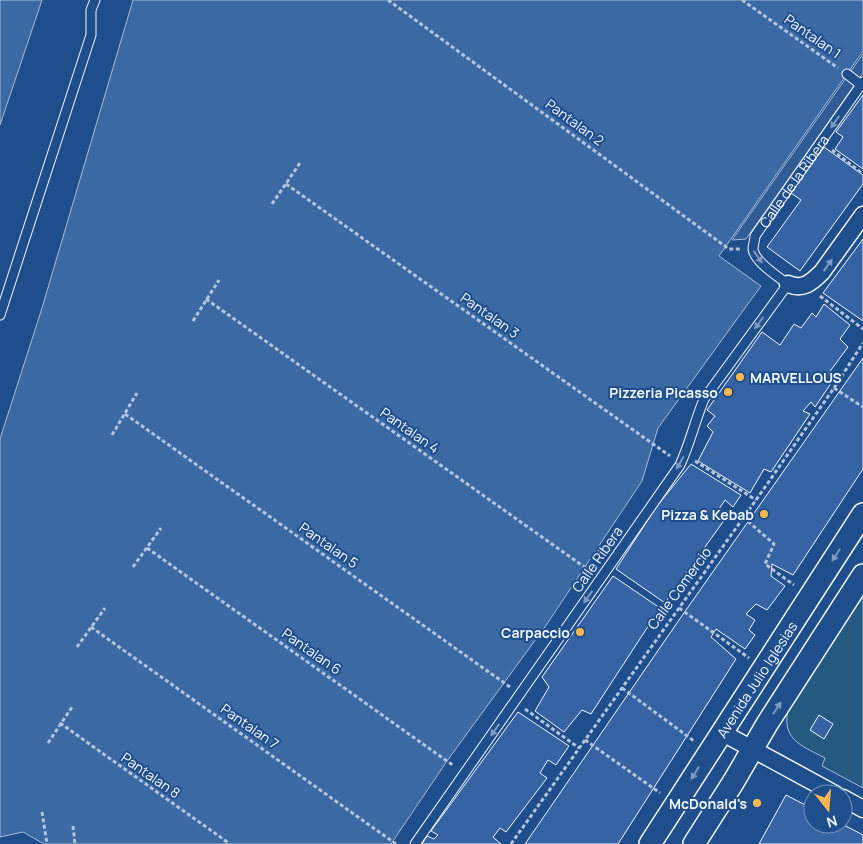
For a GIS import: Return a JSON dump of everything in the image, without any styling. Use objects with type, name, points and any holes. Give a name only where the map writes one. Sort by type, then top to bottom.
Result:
[{"type":"street","points":[[788,284],[796,287],[814,280],[822,272],[863,215]]},
{"type":"street","name":"Avenida Julio Iglesias","points":[[650,844],[863,514]]},
{"type":"street","points":[[694,844],[772,716],[863,575]]},
{"type":"street","points":[[721,732],[816,784]]},
{"type":"lane","points":[[0,315],[91,36],[91,10],[95,0]]},
{"type":"lane","points":[[847,74],[862,83]]},
{"type":"lane","name":"Calle de la Ribera","points":[[753,249],[755,236],[862,83]]},
{"type":"lane","points":[[753,249],[756,256],[767,268],[788,284]]},
{"type":"lane","name":"Calle Ribera","points":[[415,844],[680,465],[692,438],[697,415],[704,399],[788,284]]},
{"type":"path","name":"Pantalan 2","points":[[388,0],[730,248],[753,249]]},
{"type":"path","name":"Pantalan 1","points":[[742,0],[847,74]]},
{"type":"path","points":[[821,142],[863,174]]},
{"type":"path","points":[[272,204],[300,163]]},
{"type":"path","name":"Pantalan 3","points":[[286,184],[680,465]]},
{"type":"path","points":[[192,321],[218,280]]},
{"type":"path","points":[[805,285],[863,328]]},
{"type":"path","name":"Pantalan 4","points":[[206,299],[600,579]]},
{"type":"path","name":"Calle Comercio","points":[[511,844],[756,500],[863,343]]},
{"type":"path","points":[[834,388],[863,407]]},
{"type":"path","points":[[112,435],[138,393]]},
{"type":"path","name":"Pantalan 5","points":[[125,414],[518,698],[579,748]]},
{"type":"path","points":[[685,454],[756,500]]},
{"type":"path","points":[[743,517],[774,544],[765,564],[799,588]]},
{"type":"path","points":[[133,567],[161,528]]},
{"type":"path","name":"Pantalan 6","points":[[147,548],[465,773]]},
{"type":"path","points":[[76,647],[105,608]]},
{"type":"path","points":[[679,608],[754,662]]},
{"type":"path","name":"Pantalan 7","points":[[91,627],[396,844]]},
{"type":"path","points":[[622,688],[701,745]]},
{"type":"path","points":[[48,742],[72,707]]},
{"type":"path","name":"Pantalan 8","points":[[60,724],[230,844]]},
{"type":"path","points":[[585,740],[666,798]]},
{"type":"path","points":[[42,812],[47,844]]},
{"type":"path","points":[[73,826],[76,844]]},
{"type":"shaded area","points":[[0,0],[42,0],[0,125]]},
{"type":"shaded area","points":[[133,0],[863,0],[863,51],[719,256],[761,286],[658,428],[642,481],[547,624],[447,761],[391,844],[44,844],[23,832],[0,837],[0,439],[42,308]]},
{"type":"shaded area","points":[[863,54],[863,73],[746,239],[732,240]]},
{"type":"shaded area","points":[[863,589],[863,788],[822,766],[825,758],[794,740],[787,726],[787,717],[789,706]]},
{"type":"building","points":[[863,95],[863,169],[835,149],[843,137],[836,132]]},
{"type":"building","points":[[824,147],[863,175],[863,184],[800,271],[767,247],[801,200],[791,193]]},
{"type":"building","points":[[863,239],[863,321],[823,293]]},
{"type":"building","points":[[824,304],[850,325],[840,339],[848,347],[828,374],[834,379],[815,407],[811,402],[803,411],[810,414],[771,472],[764,469],[750,493],[698,461],[713,432],[707,426],[715,416],[707,410],[762,332],[780,345],[794,324],[801,328],[812,313],[816,317]]},
{"type":"building","points":[[863,358],[863,469],[793,575],[772,564],[771,576],[785,586],[767,610],[756,604],[746,614],[755,620],[749,630],[755,635],[745,649],[716,629],[711,637],[736,659],[618,844],[525,844],[679,620]]},
{"type":"building","points":[[691,464],[741,495],[733,507],[725,500],[717,512],[725,519],[665,603],[616,569],[657,506]]},
{"type":"building","points":[[613,576],[660,608],[591,714],[582,710],[564,732],[535,711],[549,687],[542,677]]},
{"type":"building","points":[[518,712],[569,746],[556,765],[548,760],[540,773],[547,778],[506,832],[500,828],[493,837],[501,844],[422,844],[427,836],[434,839],[438,835],[431,831]]},
{"type":"building","points":[[819,715],[833,724],[824,739],[810,730]]},
{"type":"building","points":[[786,795],[803,804],[803,834],[853,834],[853,830],[863,835],[863,844],[759,844]]},
{"type":"place","name":"MARVELLOUS","points":[[740,377]]},
{"type":"place","name":"Pizzeria Picasso","points":[[728,392]]},
{"type":"place","name":"Pizza & Kebab","points":[[764,514]]},
{"type":"place","name":"Carpaccio","points":[[580,632]]},
{"type":"place","name":"McDonald's","points":[[757,803]]}]
